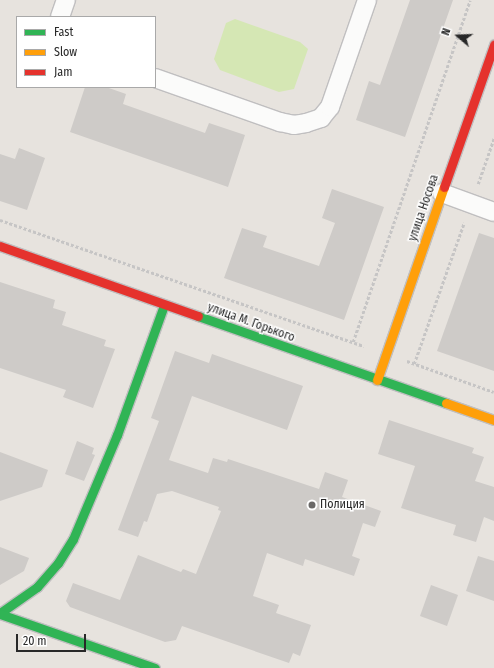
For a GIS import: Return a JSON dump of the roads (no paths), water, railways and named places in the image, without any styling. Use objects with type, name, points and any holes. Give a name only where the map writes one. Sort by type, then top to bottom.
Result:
[{"type":"street","points":[[60,16],[66,0]]},
{"type":"street","points":[[156,78],[280,122],[294,125],[321,118],[330,107],[367,0]]},
{"type":"street","name":"улица Носова","points":[[377,380],[494,45]]},
{"type":"street","points":[[442,194],[494,212]]},
{"type":"street","name":"улица М. Горького","points":[[0,246],[494,420]]},
{"type":"street","points":[[0,614],[38,587],[58,563],[72,539],[117,435],[164,305]]},
{"type":"street","points":[[0,614],[155,668]]},
{"type":"place","name":"Полиция","points":[[312,505]]}]
